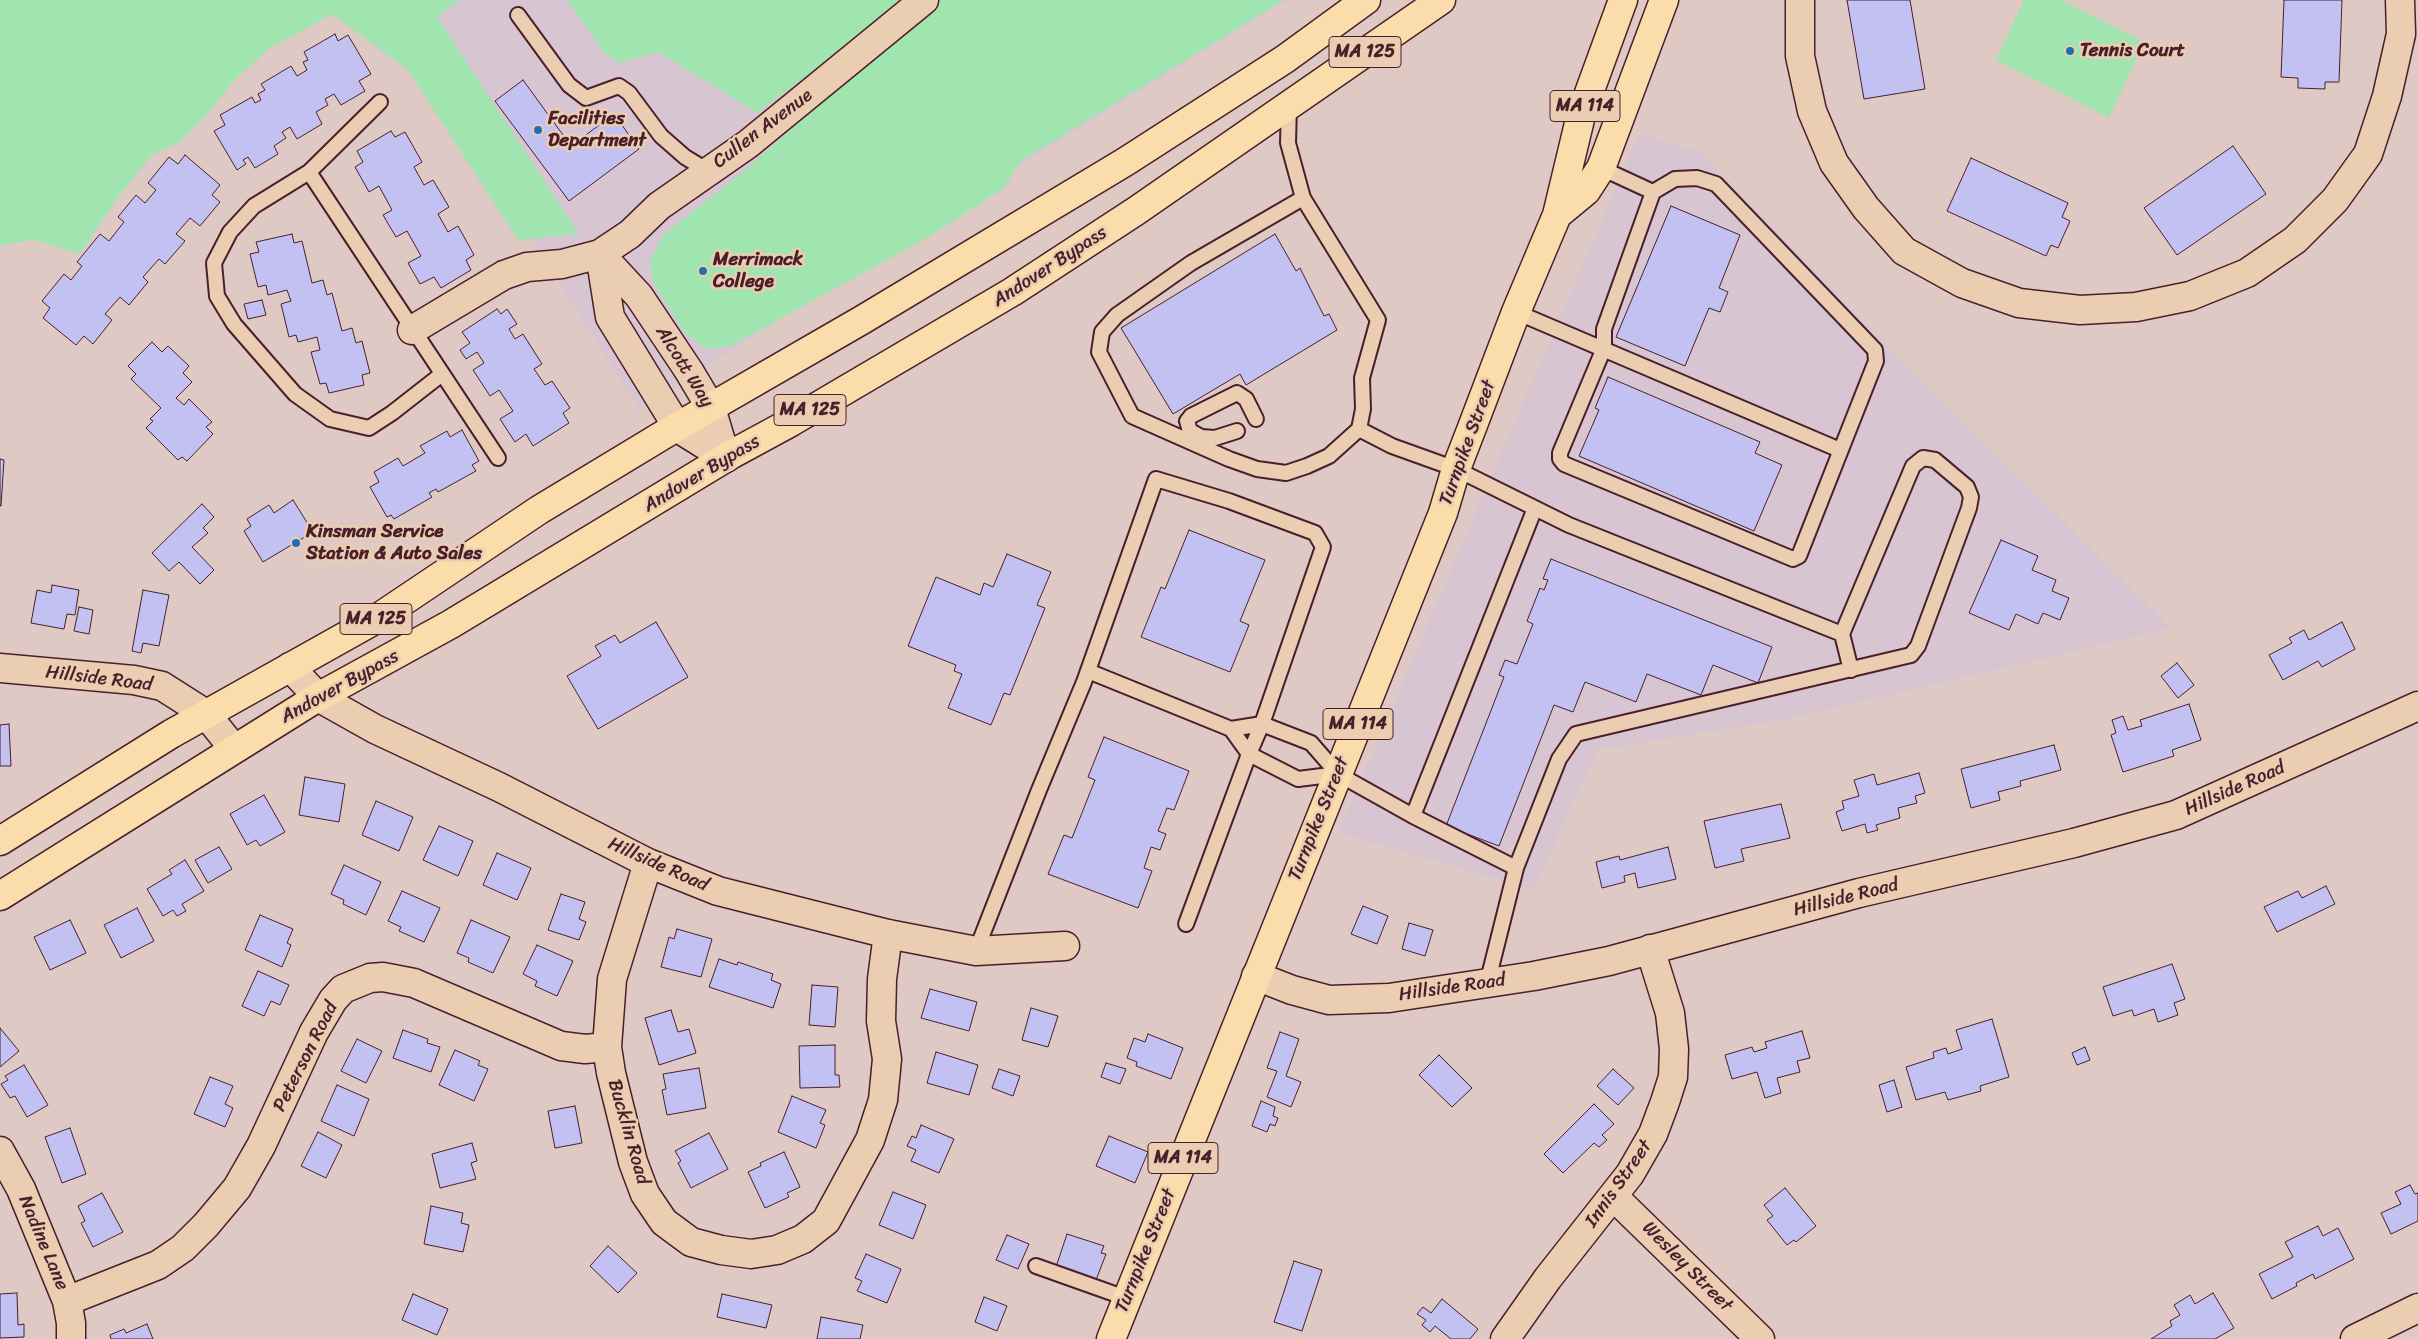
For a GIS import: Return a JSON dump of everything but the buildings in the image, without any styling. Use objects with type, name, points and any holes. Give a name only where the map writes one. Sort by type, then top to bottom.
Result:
[{"type":"main road","name":"MA 125","points":[[0,841],[73,793],[206,714],[378,618],[538,510],[878,310],[1194,120],[1285,59],[1366,0]]},
{"type":"main road","name":"Andover Bypass","points":[[0,896],[318,697],[451,624],[726,458],[1012,292],[1136,211],[1442,0]]},
{"type":"main road","name":"Turnpike Street","points":[[1557,215],[1586,191],[1601,168],[1664,0]]},
{"type":"main road","name":"Turnpike Street","points":[[1111,1339],[1443,513],[1456,469],[1516,312],[1557,215],[1581,116],[1619,4]]},
{"type":"street","name":"Cullen Avenue","points":[[600,254],[630,234],[659,206],[748,144],[813,93],[924,0]]},
{"type":"street","points":[[1800,0],[1800,56],[1812,111],[1834,164],[1866,208],[1904,251],[1962,283],[2019,303],[2080,310],[2136,307],[2190,296],[2247,273],[2295,240],[2335,200],[2368,154],[2387,96],[2401,34],[2400,0]]},
{"type":"street","name":"Alcott Way","points":[[600,254],[639,296],[711,408],[726,458]]},
{"type":"street","name":"Alcott Way","points":[[600,254],[610,317],[678,428],[726,458]]},
{"type":"street","points":[[412,330],[504,274],[527,267],[562,264],[600,254]]},
{"type":"street","name":"Hillside Road","points":[[290,667],[318,697],[375,729],[499,787],[648,863],[718,891],[888,934],[976,951],[1065,946]]},
{"type":"street","name":"Hillside Road","points":[[0,668],[134,680],[162,686],[206,714],[234,749]]},
{"type":"street","name":"Hillside Road","points":[[1256,976],[1292,990],[1329,1000],[1389,998],[1487,984],[1609,961],[1859,893],[2074,844],[2176,815],[2418,706]]},
{"type":"street","name":"Bucklin Road","points":[[648,863],[612,979],[606,1047],[633,1162],[645,1194],[664,1222],[691,1242],[721,1250],[751,1254],[777,1250],[803,1239],[826,1221],[870,1140],[883,1100],[888,1059],[881,1021],[882,979],[888,934]]},
{"type":"street","name":"Innis Street","points":[[1505,1339],[1548,1278],[1630,1174],[1653,1134],[1672,1076],[1674,1049],[1670,1012],[1650,949]]},
{"type":"street","name":"Peterson Road","points":[[67,1301],[158,1265],[183,1248],[206,1225],[237,1188],[261,1146],[314,1032],[333,1000],[343,989],[370,978],[383,977],[414,983],[561,1046],[584,1049],[606,1047]]},
{"type":"street","name":"Nadine Lane","points":[[0,1151],[21,1190],[67,1301],[71,1323],[71,1339]]},
{"type":"street","name":"Wesley Street","points":[[1613,1196],[1760,1339]]},
{"type":"street","points":[[2355,1339],[2418,1308]]},
{"type":"lane","points":[[518,15],[569,85],[586,98],[619,86],[629,92],[661,136],[685,158],[708,171]]},
{"type":"lane","points":[[380,102],[309,172],[254,206],[230,232],[214,263],[217,296],[234,324],[295,394],[330,419],[369,428],[392,413],[442,374]]},
{"type":"lane","points":[[1289,104],[1288,143],[1304,198],[1378,320],[1362,378],[1363,409],[1359,429],[1329,456],[1308,466],[1286,473],[1257,469],[1229,460],[1132,416],[1099,352],[1102,332],[1117,315],[1191,263],[1304,198]]},
{"type":"lane","points":[[1601,168],[1653,192]]},
{"type":"lane","points":[[309,172],[498,458]]},
{"type":"lane","points":[[1697,178],[1716,184],[1875,350],[1876,361],[1799,556],[1794,559],[1564,464],[1560,459],[1560,453],[1604,348],[1604,330],[1653,192],[1675,179],[1697,178]]},
{"type":"lane","points":[[1516,312],[1840,450]]},
{"type":"lane","points":[[1237,431],[1215,438],[1201,437],[1190,431],[1187,421],[1191,416],[1237,393],[1246,400],[1256,419]]},
{"type":"lane","points":[[1359,429],[1392,446],[1456,469],[1569,525],[1842,634]]},
{"type":"lane","points":[[1487,984],[1516,868],[1559,759],[1576,734],[1851,670],[1911,655],[1918,646],[1969,508],[1971,496],[1967,487],[1935,460],[1923,458],[1913,466],[1842,634],[1851,670]]},
{"type":"lane","points":[[976,951],[1088,671],[1156,479],[1229,501],[1315,533],[1323,547],[1262,724],[1186,924]]},
{"type":"lane","points":[[1412,816],[1535,508]]},
{"type":"lane","points":[[1088,671],[1231,730],[1249,754],[1298,779],[1338,774]]},
{"type":"lane","points":[[1231,730],[1262,724],[1311,743],[1338,774],[1412,816],[1516,868]]},
{"type":"lane","points":[[1036,1266],[1126,1298]]},
{"type":"shaded area","name":"Merrimack College","points":[[379,0],[1287,0],[1072,133],[639,409]]},
{"type":"shaded area","points":[[1639,134],[1700,152],[1912,371],[2172,628],[1787,719],[1598,750],[1533,890],[1338,832]]},
{"type":"green space","points":[[0,0],[459,0],[437,17],[579,234],[518,240],[408,70],[332,14],[267,50],[233,82],[208,113],[180,142],[152,155],[116,200],[80,254],[34,240],[0,245]]},
{"type":"green space","points":[[567,0],[906,0],[757,113],[659,52],[619,63],[603,51]]},
{"type":"green space","points":[[938,0],[1284,0],[1021,161],[1004,188],[930,236],[731,346],[706,349],[684,332],[653,282],[650,261],[663,235],[738,176],[843,84],[899,30]]},
{"type":"green space","name":"Tennis Court","points":[[2024,0],[2061,0],[2144,42],[2109,118],[1996,60]]},
{"type":"place","name":"Tennis Court","points":[[2070,51]]},
{"type":"place","name":"Facilities Department","points":[[538,130]]},
{"type":"place","name":"Merrimack College","points":[[703,271]]},
{"type":"place","name":"Kinsman Service Station & Auto Sales","points":[[296,543]]}]
